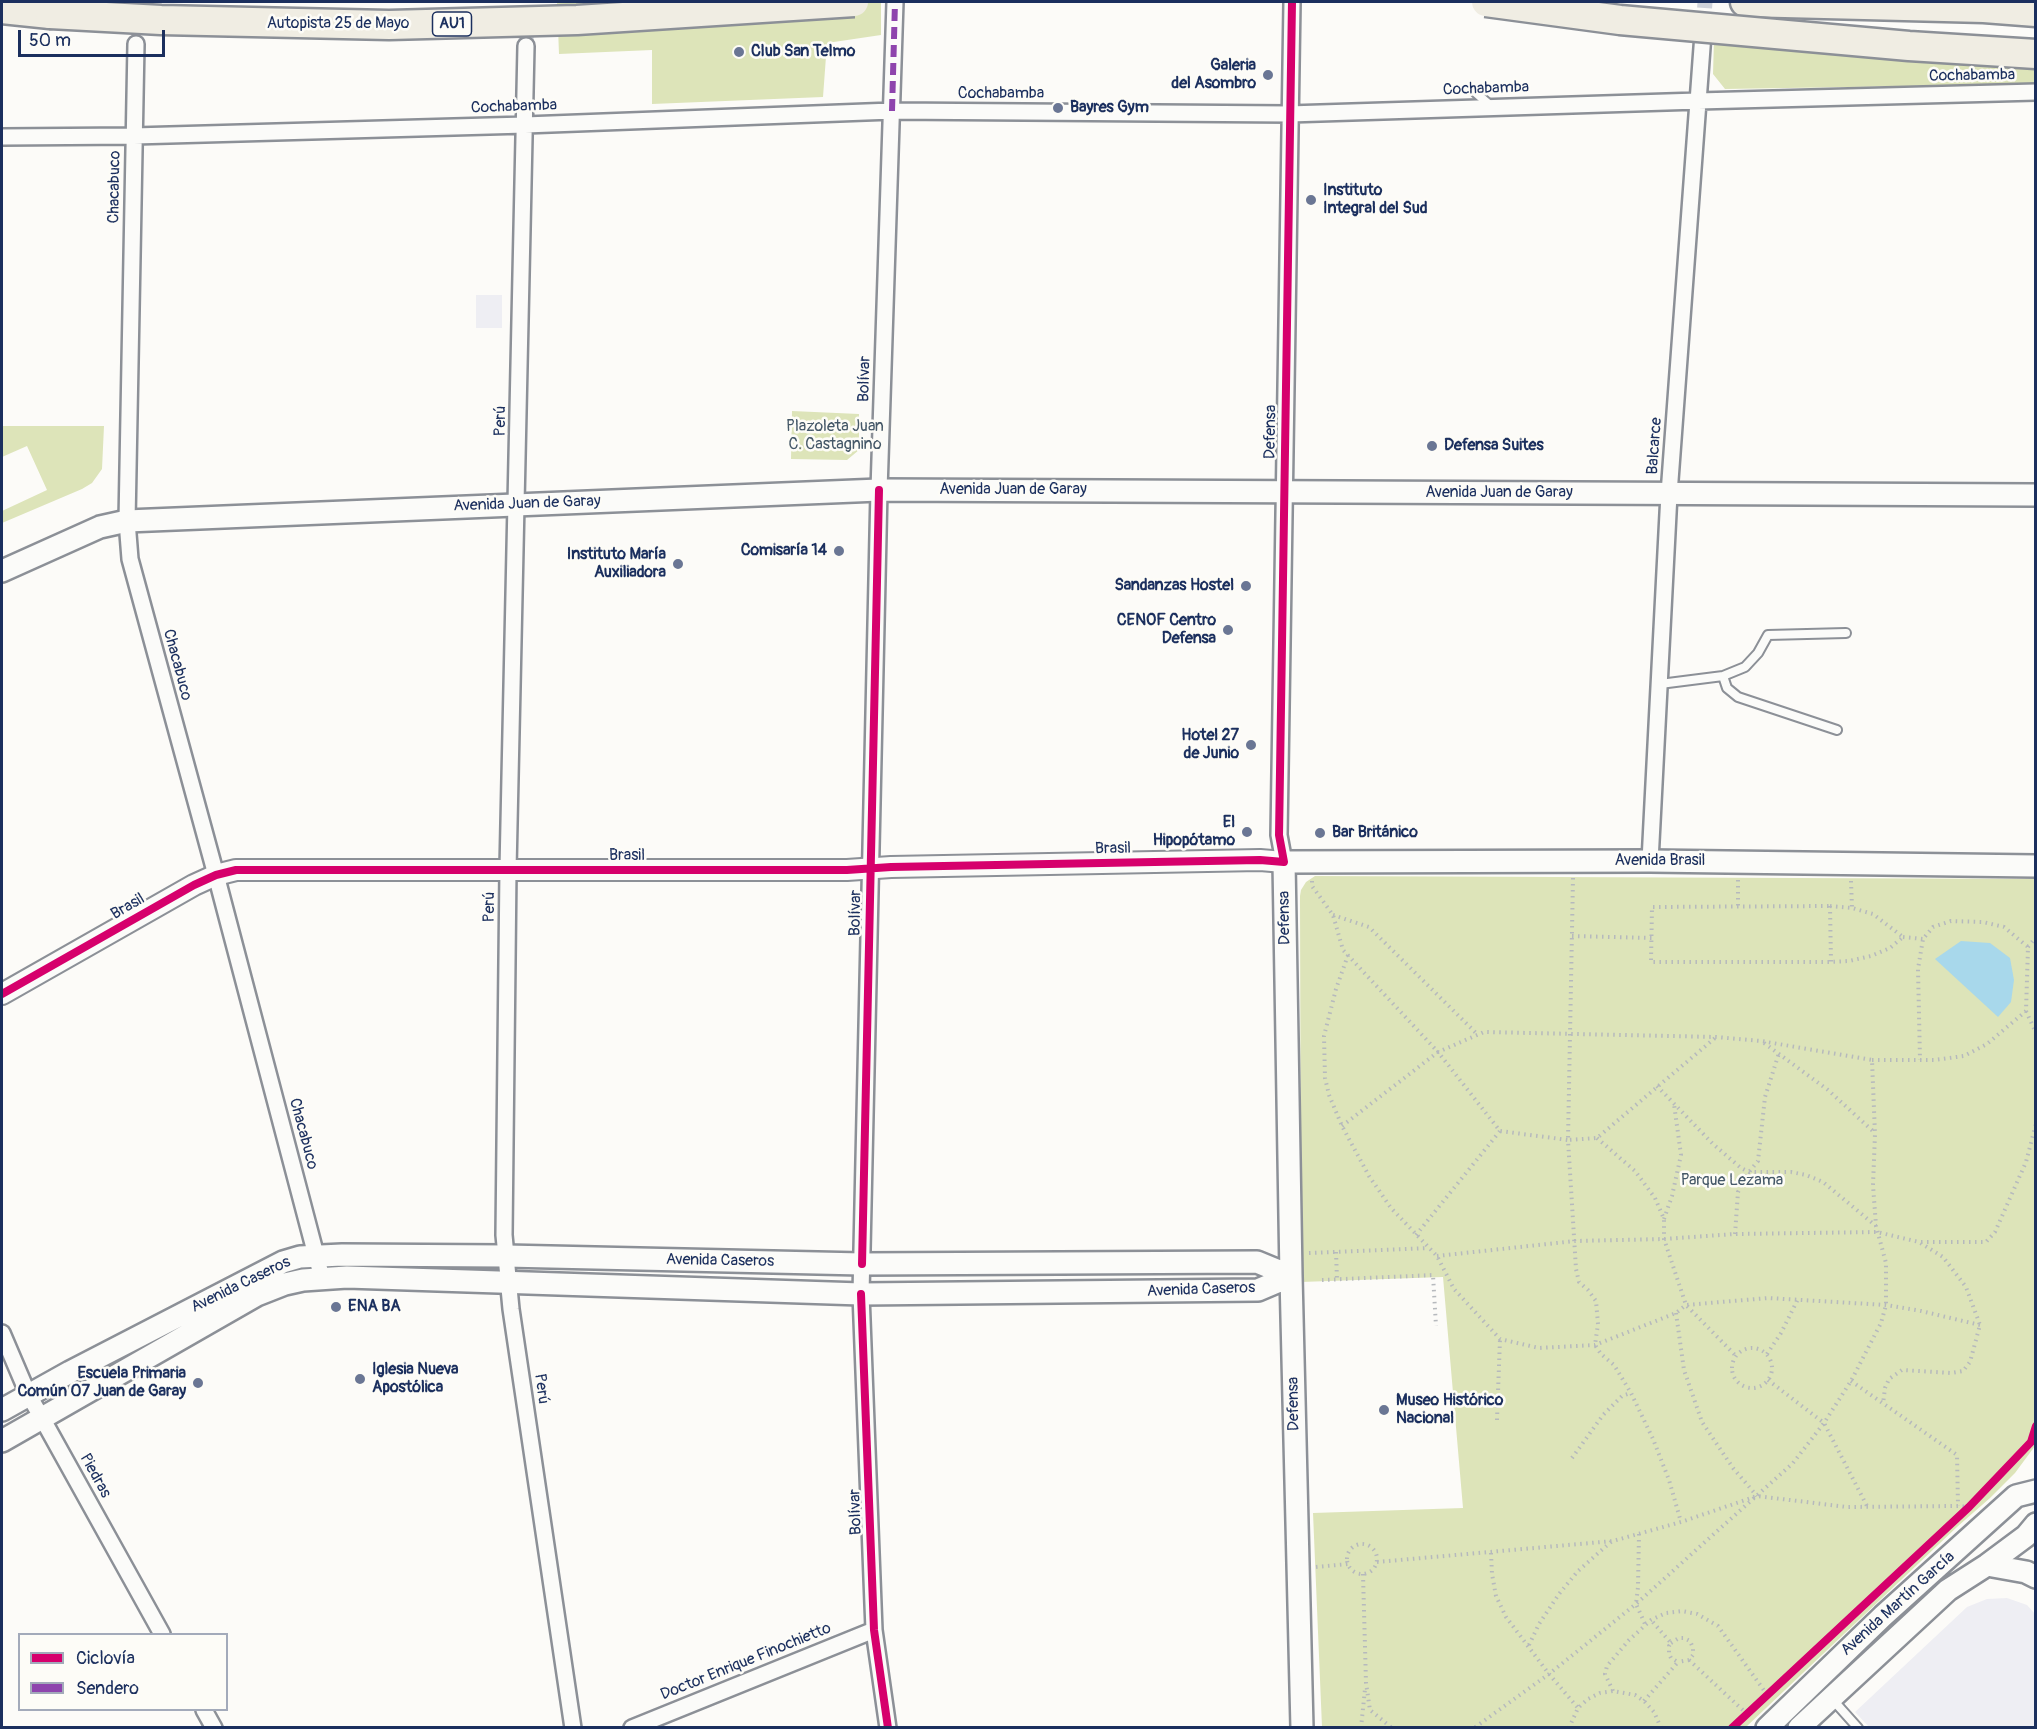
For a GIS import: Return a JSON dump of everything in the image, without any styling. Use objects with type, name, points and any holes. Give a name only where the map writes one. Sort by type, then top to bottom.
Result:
[{"type":"highway","name":"Autopista 25 de Mayo","points":[[2,9],[161,20],[389,25],[577,20],[854,2]]},
{"type":"highway","points":[[1486,2],[1620,20],[1909,46],[2036,54]]},
{"type":"highway","points":[[1745,2],[1984,8],[2036,12]]},
{"type":"highway","points":[[1984,8],[2036,4]]},
{"type":"main road","name":"Avenida Juan de Garay","points":[[2,571],[100,527],[127,521],[879,490],[2036,495]]},
{"type":"main road","name":"Avenida Brasil","points":[[1284,862],[1306,864],[1650,861],[2036,866]]},
{"type":"main road","name":"Defensa","points":[[1284,862],[1302,1728]]},
{"type":"main road","name":"Avenida Caseros","points":[[2,1410],[28,1394],[284,1262],[316,1255],[506,1256],[862,1264],[1257,1262],[1291,1276]]},
{"type":"main road","name":"Avenida Caseros","points":[[2,1441],[258,1295],[285,1284],[322,1278],[861,1294],[1258,1290],[1291,1276]]},
{"type":"main road","name":"Avenida Martín García","points":[[1767,1728],[1882,1616],[2016,1496],[2036,1491]]},
{"type":"main road","name":"Avenida Martín García","points":[[1799,1728],[1948,1590],[2026,1536],[2036,1524]]},
{"type":"main road","points":[[1987,1565],[2026,1572],[2036,1577]]},
{"type":"street","name":"Bolívar","points":[[888,1727],[874,1630],[861,1294],[879,490],[896,2]]},
{"type":"street","name":"Defensa","points":[[1284,862],[1279,835],[1289,114],[1294,64],[1292,2]]},
{"type":"street","name":"Balcarce","points":[[1650,861],[1669,494],[1703,34]]},
{"type":"street","name":"Chacabuco","points":[[135,44],[127,521],[130,559],[322,1278]]},
{"type":"street","name":"Perú","points":[[526,46],[508,869],[504,1234],[512,1321],[573,1728]]},
{"type":"street","name":"Cochabamba","points":[[2,137],[525,125],[892,111],[1289,114],[1698,100],[2036,92]]},
{"type":"street","name":"Brasil","points":[[2,994],[194,885],[216,875],[236,870],[847,870],[1260,860],[1284,862]]},
{"type":"street","name":"Piedras","points":[[2,1333],[28,1394],[161,1633]]},
{"type":"street","name":"Doctor Enrique Finochietto","points":[[632,1728],[874,1630]]},
{"type":"street","points":[[205,1711],[214,1728]]},
{"type":"lane","points":[[1476,93],[1492,107]]},
{"type":"lane","points":[[1660,684],[1723,676],[1744,667],[1758,653],[1767,635],[1846,633]]},
{"type":"lane","points":[[1723,676],[1727,688],[1738,697],[1837,730]]},
{"type":"lane","points":[[1830,1697],[1858,1728]]},
{"type":"path","points":[[1306,864],[1312,878],[1312,886],[1333,915],[1343,950],[1438,1052],[1500,1131],[1568,1140],[1597,1138],[1716,1036]]},
{"type":"path","points":[[1584,878],[1573,878],[1568,1140],[1576,1269],[1579,1282],[1596,1301],[1598,1324],[1595,1345],[1601,1354],[1614,1365],[1653,1439],[1669,1480],[1681,1522]]},
{"type":"path","points":[[1903,937],[1890,948],[1871,956],[1830,962],[1652,962],[1652,907],[1830,906],[1852,908],[1873,914],[1903,937],[1923,939]]},
{"type":"path","points":[[1830,906],[1830,962]]},
{"type":"path","points":[[1333,915],[1369,927],[1477,1034]]},
{"type":"path","points":[[1920,1060],[1918,969],[1923,939],[1933,927],[1951,921],[1983,922],[2004,927],[2028,947]]},
{"type":"path","points":[[1572,936],[1652,938]]},
{"type":"path","points":[[2036,937],[2028,947],[2026,1011],[2036,1033]]},
{"type":"path","points":[[1348,955],[1336,989],[1324,1036],[1325,1078],[1329,1095],[1342,1126],[1391,1208],[1437,1256],[1454,1289],[1500,1339],[1539,1348],[1595,1345],[1676,1313],[1686,1305],[1768,1298],[1886,1305],[1980,1325]]},
{"type":"path","points":[[1342,1126],[1438,1052],[1484,1032],[1716,1036],[1761,1041],[1872,1060],[1920,1060],[1964,1056],[1987,1044],[2026,1011]]},
{"type":"path","points":[[1761,1041],[1828,1090],[1875,1134]]},
{"type":"path","points":[[1734,1234],[1738,1191],[1758,1161],[1765,1097],[1779,1053]]},
{"type":"path","points":[[1474,1728],[1549,1674],[1636,1604],[1793,1463],[1824,1423],[1851,1382],[1881,1323],[1886,1305],[1886,1263],[1876,1226],[1873,1185],[1875,1134],[1872,1060]]},
{"type":"path","points":[[1657,1086],[1713,1144],[1741,1168],[1749,1172],[1791,1172],[1823,1182],[1876,1226]]},
{"type":"path","points":[[1674,1104],[1681,1155],[1672,1196],[1664,1219],[1664,1239],[1686,1305],[1736,1356]]},
{"type":"path","points":[[1437,1256],[1575,1241],[1664,1239],[1734,1234],[1877,1232],[1919,1242],[1986,1242],[1995,1232],[2026,1162],[2036,1124]]},
{"type":"path","points":[[1416,1235],[1500,1131]]},
{"type":"path","points":[[1597,1138],[1635,1171],[1655,1198],[1664,1219]]},
{"type":"path","points":[[1883,1404],[1889,1379],[1902,1370],[1951,1373],[1963,1371],[1970,1362],[1980,1325],[1966,1287],[1943,1257],[1919,1242]]},
{"type":"path","points":[[1291,1254],[1429,1248]]},
{"type":"path","points":[[1336,1252],[1337,1279]]},
{"type":"path","points":[[1322,1280],[1433,1275],[1436,1326]]},
{"type":"path","points":[[1767,1354],[1781,1333],[1798,1299]]},
{"type":"path","points":[[1676,1313],[1684,1370],[1702,1422],[1733,1468],[1756,1496]]},
{"type":"path","points":[[1497,1420],[1500,1339]]},
{"type":"path","points":[[1748,1348],[1755,1348],[1767,1354],[1772,1366],[1768,1380],[1752,1388],[1740,1384],[1733,1374],[1733,1362],[1736,1356],[1748,1348]]},
{"type":"path","points":[[1768,1380],[1824,1423],[1867,1506]]},
{"type":"path","points":[[1851,1382],[1957,1455],[1958,1506]]},
{"type":"path","points":[[1572,1458],[1603,1415],[1622,1396],[1630,1393]]},
{"type":"path","points":[[1377,1562],[1613,1541],[1681,1522],[1756,1496],[1846,1507],[1969,1507]]},
{"type":"path","points":[[1961,1515],[1977,1499]]},
{"type":"path","points":[[1969,1507],[1981,1529]]},
{"type":"path","points":[[1639,1534],[1636,1604],[1644,1624]]},
{"type":"path","points":[[1529,1645],[1559,1594],[1578,1571],[1613,1541]]},
{"type":"path","points":[[1363,1544],[1373,1548],[1377,1562],[1372,1571],[1363,1574],[1354,1571],[1347,1559],[1353,1546],[1363,1544]]},
{"type":"path","points":[[1491,1553],[1496,1596],[1506,1617],[1578,1708]]},
{"type":"path","points":[[1298,1568],[1348,1564]]},
{"type":"path","points":[[1363,1574],[1366,1683],[1370,1710],[1392,1728]]},
{"type":"path","points":[[1613,1691],[1605,1674],[1606,1666],[1644,1624],[1666,1613],[1682,1611],[1697,1614],[1718,1626],[1768,1696]]},
{"type":"path","points":[[1651,1620],[1671,1642]]},
{"type":"path","points":[[1644,1701],[1678,1662],[1689,1660],[1694,1652],[1690,1641],[1678,1638],[1671,1642],[1669,1654],[1678,1662]]},
{"type":"path","points":[[1689,1660],[1747,1714]]},
{"type":"path","points":[[1361,1728],[1366,1683]]},
{"type":"path","points":[[1761,1702],[1776,1688]]},
{"type":"path","points":[[1569,1728],[1578,1708],[1588,1699],[1600,1693],[1613,1691],[1635,1695],[1644,1701],[1654,1712],[1661,1728]]},
{"type":"path","points":[[1740,1721],[1754,1708]]},
{"type":"shaded area","points":[[476,295],[502,295],[502,328],[476,328]]},
{"type":"shaded area","points":[[2007,1598],[2027,1605],[2035,1614],[2035,1727],[1869,1727],[1855,1712],[1967,1607],[1987,1599]]},
{"type":"green space","name":"Club San Telmo","points":[[557,2],[881,2],[881,35],[827,43],[823,97],[652,104],[652,50],[559,54]]},
{"type":"green space","points":[[1714,39],[2036,61],[2035,84],[1725,89],[1713,74]]},
{"type":"green space","name":"Plazoleta Juan C. Castagnino","points":[[792,411],[859,414],[859,450],[847,460],[791,459]]},
{"type":"green space","points":[[2,426],[104,426],[102,469],[92,483],[82,489],[2,523],[2,511],[47,490],[27,446],[2,457]]},
{"type":"green space","name":"Parque Lezama","points":[[1315,876],[2035,879],[2035,1446],[2015,1473],[1990,1498],[1746,1727],[1322,1727],[1313,1513],[1463,1508],[1443,1277],[1301,1282],[1300,896],[1306,882]]},
{"type":"water","points":[[1961,941],[1990,943],[2010,958],[2014,980],[2011,1002],[1998,1017],[1935,959]]},
{"type":"tunnel","points":[[526,46],[527,2]]},
{"type":"tunnel","points":[[1703,31],[1705,2]]},
{"type":"marked path","points":[[892,111],[895,2]]},
{"type":"cycle path","points":[[2,994],[194,885],[216,875],[236,870],[847,870],[891,867],[1260,860],[1284,862],[1279,835],[1292,2]]},
{"type":"cycle path","points":[[862,1264],[879,490]]},
{"type":"cycle path","points":[[861,1294],[874,1630],[888,1728]]},
{"type":"cycle path","points":[[1732,1728],[1969,1507],[2031,1442],[2036,1426]]},
{"type":"place","name":"Club San Telmo","points":[[739,52]]},
{"type":"place","name":"Galeria del Asombro","points":[[1268,75]]},
{"type":"place","name":"Bayres Gym","points":[[1058,108]]},
{"type":"place","name":"Instituto Integral del Sud","points":[[1311,200]]},
{"type":"place","name":"Defensa Suites","points":[[1432,446]]},
{"type":"place","name":"Comisaría 14","points":[[839,551]]},
{"type":"place","name":"Instituto María Auxiliadora","points":[[678,564]]},
{"type":"place","name":"Sandanzas Hostel","points":[[1246,586]]},
{"type":"place","name":"CENOF Centro Defensa","points":[[1228,630]]},
{"type":"place","name":"Hotel 27 de Junio","points":[[1251,745]]},
{"type":"place","name":"El Hipopótamo","points":[[1247,832]]},
{"type":"place","name":"Bar Británico","points":[[1320,833]]},
{"type":"place","name":"ENA BA","points":[[336,1307]]},
{"type":"place","name":"Iglesia Nueva Apostólica","points":[[360,1379]]},
{"type":"place","name":"Escuela Primaria Común 07 Juan de Garay","points":[[198,1383]]},
{"type":"place","name":"Museo Histórico Nacional","points":[[1384,1410]]}]
